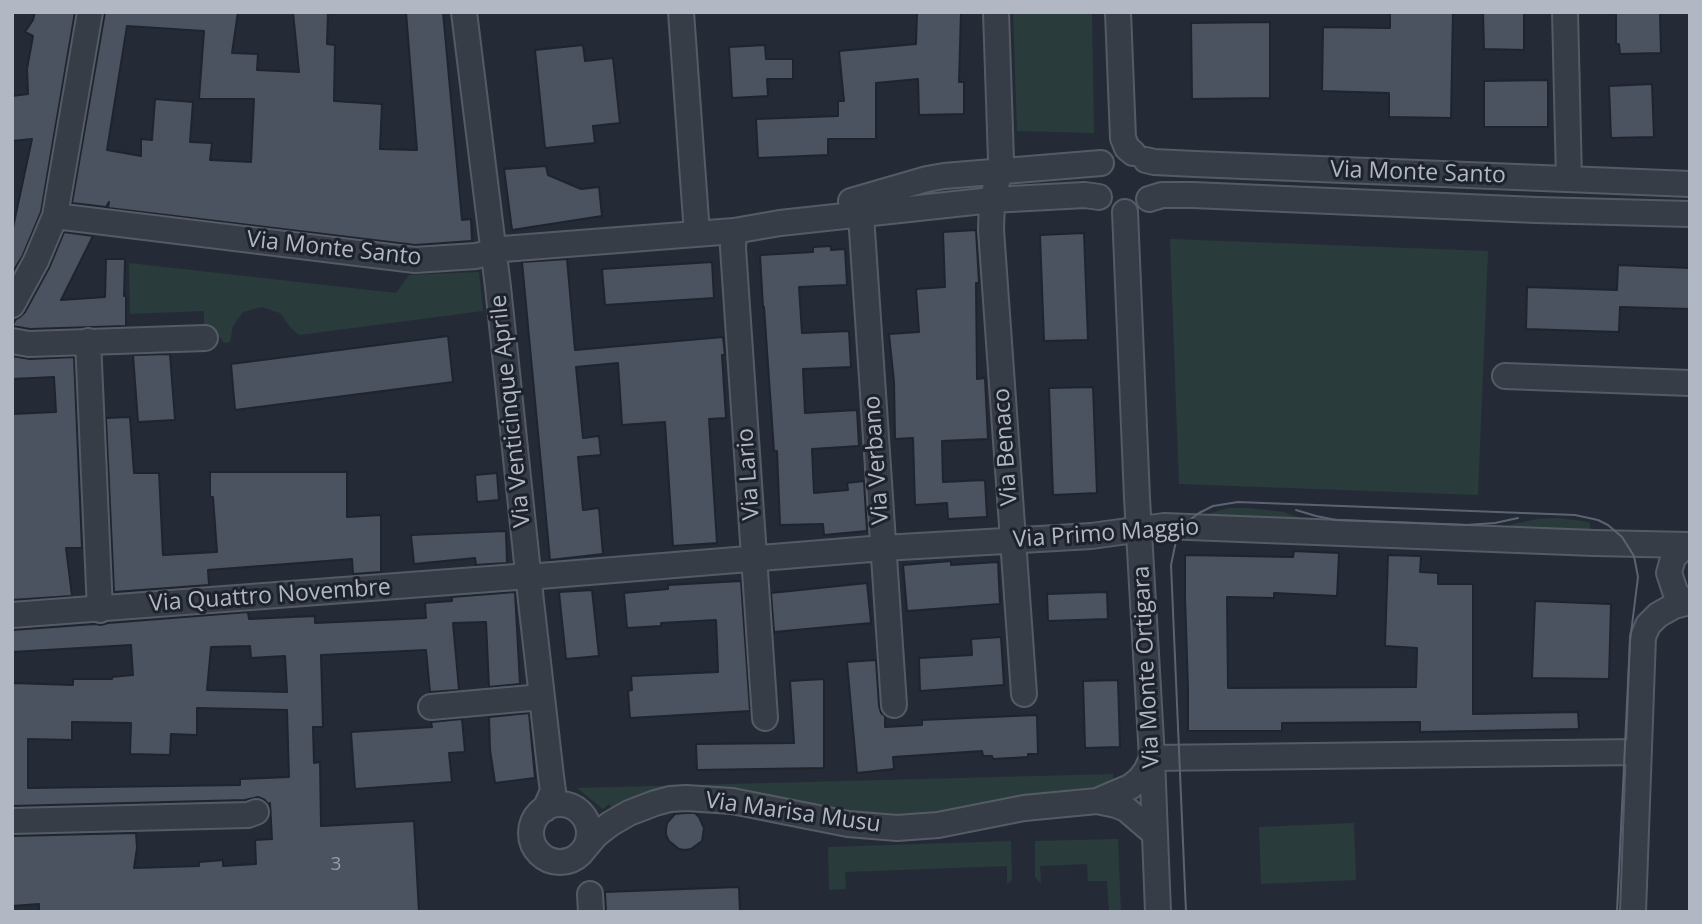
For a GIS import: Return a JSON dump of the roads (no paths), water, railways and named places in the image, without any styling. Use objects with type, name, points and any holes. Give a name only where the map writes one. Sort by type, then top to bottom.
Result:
[{"type":"street","points":[[12,305],[36,261],[55,216],[90,12]]},
{"type":"street","name":"Via Venticinque Aprile","points":[[464,12],[494,251],[553,791],[545,809]]},
{"type":"street","points":[[681,12],[697,234]]},
{"type":"street","name":"Via Benaco","points":[[996,12],[1000,171],[992,201],[991,230],[1024,694]]},
{"type":"street","points":[[1118,12],[1123,138],[1127,148],[1139,156],[1152,169],[1155,179],[1154,190],[1139,209],[1125,212],[1111,209],[1096,190],[1095,180],[1101,163],[1115,153],[1126,152],[1139,156]]},
{"type":"street","points":[[1565,12],[1569,179]]},
{"type":"street","name":"Via Monte Santo","points":[[1139,156],[1154,162],[1690,184]]},
{"type":"street","name":"Via Monte Santo","points":[[863,206],[927,179],[1101,163]]},
{"type":"street","name":"Via Monte Santo","points":[[55,216],[415,260],[476,256],[503,249],[734,231],[863,206],[1085,195],[1099,197]]},
{"type":"street","name":"Via Monte Santo","points":[[1149,199],[1162,195],[1193,195],[1690,214]]},
{"type":"street","name":"Via Verbano","points":[[863,206],[894,705]]},
{"type":"street","name":"Via Monte Ortigara","points":[[1125,212],[1157,912]]},
{"type":"street","name":"Via Lario","points":[[734,231],[765,718]]},
{"type":"street","points":[[12,341],[29,344],[205,338]]},
{"type":"street","points":[[88,341],[100,610]]},
{"type":"street","points":[[1505,376],[1690,383]]},
{"type":"street","name":"Via Primo Maggio","points":[[528,577],[883,548],[1110,534],[1164,526],[1688,545]]},
{"type":"street","name":"Via Primo Maggio","points":[[1688,545],[1673,558],[1669,573],[1676,594],[1690,602]]},
{"type":"street","name":"Via Quattro Novembre","points":[[12,615],[528,577]]},
{"type":"street","points":[[1633,912],[1645,631],[1658,615],[1674,606],[1690,602]]},
{"type":"street","points":[[431,707],[542,697]]},
{"type":"street","points":[[1152,758],[1638,752]]},
{"type":"street","name":"Via Marisa Musu","points":[[585,848],[596,835],[616,820],[643,807],[670,799],[719,800],[837,822],[897,828],[939,825],[1024,808],[1097,800],[1139,780],[1152,758]]},
{"type":"street","name":"Via Marisa Musu","points":[[1097,800],[1126,810],[1154,833]]},
{"type":"street","points":[[554,805],[571,806],[581,813],[587,824],[589,831],[585,848],[574,858],[562,862],[541,854],[533,842],[532,829],[538,816],[554,805]]},
{"type":"street","points":[[12,821],[248,815],[256,811]]},
{"type":"tram line","points":[[1186,912],[1171,565],[1176,541],[1190,520],[1213,506],[1238,502],[1575,515],[1598,520],[1622,537],[1634,556],[1638,577],[1630,641],[1617,912]]},
{"type":"tram line","points":[[1296,510],[1336,520],[1466,525],[1518,518]]}]
